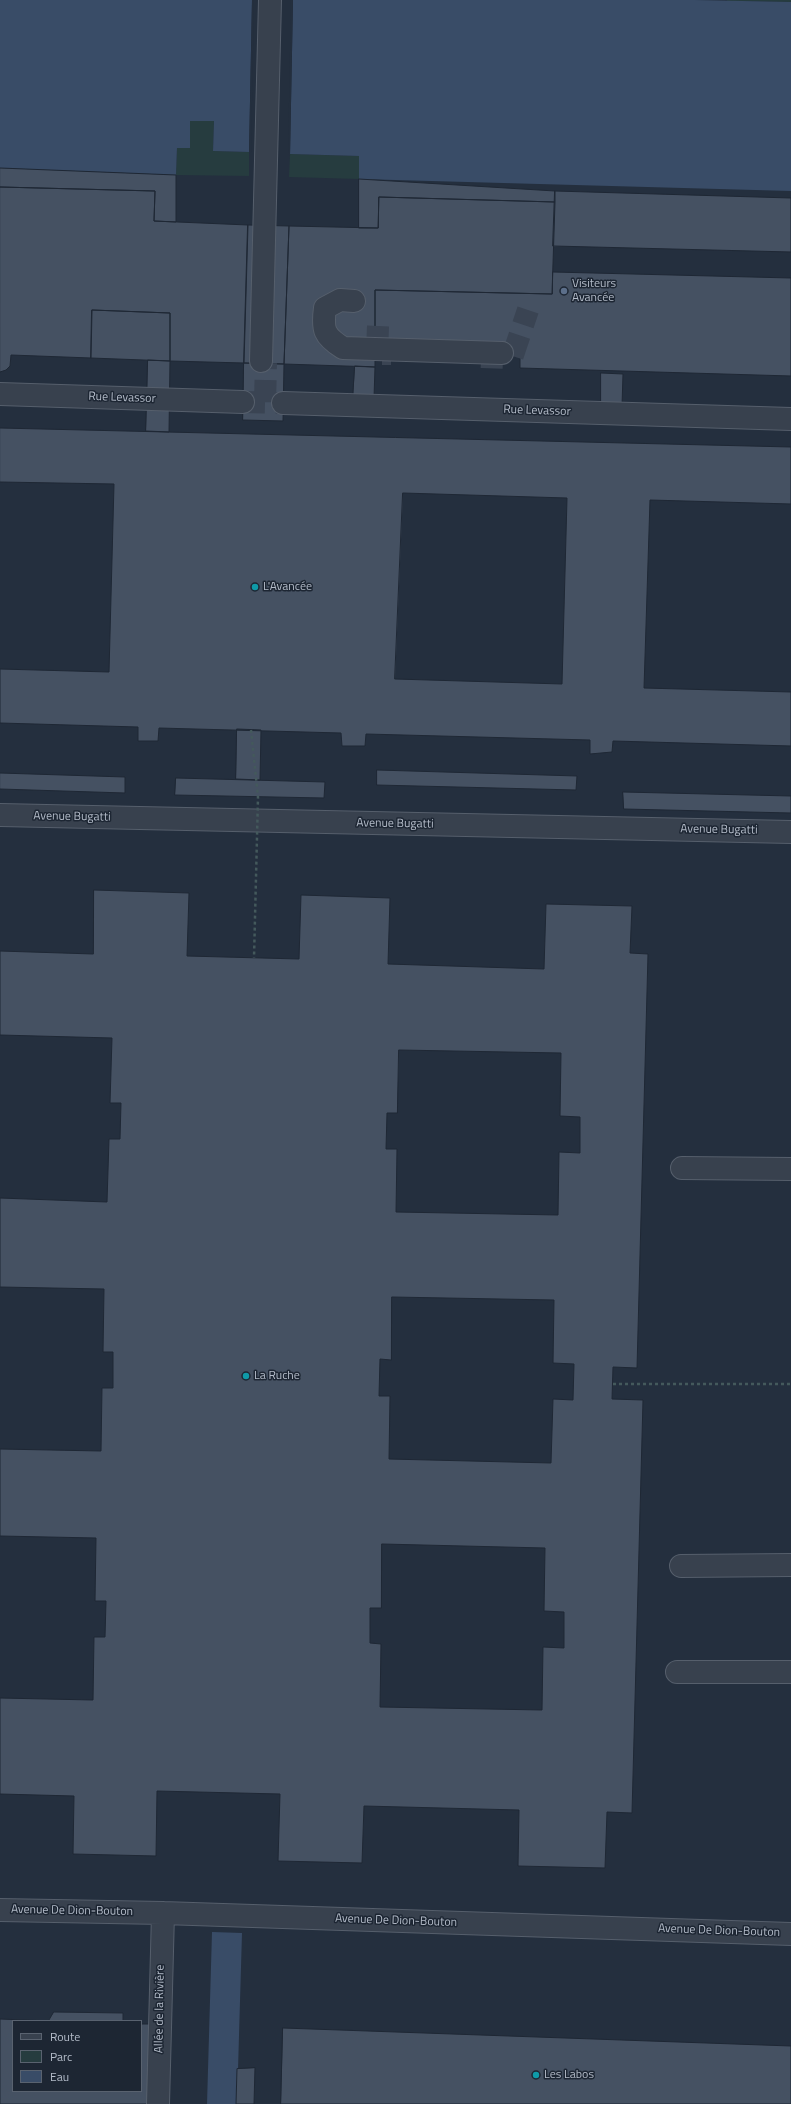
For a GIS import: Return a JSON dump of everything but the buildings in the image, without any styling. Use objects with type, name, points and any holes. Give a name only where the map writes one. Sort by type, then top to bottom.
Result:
[{"type":"lane","points":[[261,361],[270,0]]},
{"type":"lane","points":[[354,300],[340,300],[326,308],[323,324],[328,338],[343,348],[502,353]]},
{"type":"lane","name":"Rue Levassor","points":[[0,394],[243,402]]},
{"type":"lane","name":"Rue Levassor","points":[[283,403],[791,419]]},
{"type":"lane","name":"Avenue Bugatti","points":[[0,815],[791,832]]},
{"type":"lane","points":[[682,1168],[791,1170]]},
{"type":"lane","points":[[681,1566],[791,1565]]},
{"type":"lane","points":[[677,1672],[791,1672]]},
{"type":"lane","name":"Avenue De Dion-Bouton","points":[[0,1910],[163,1913],[791,1934]]},
{"type":"lane","name":"Allée de la Rivière","points":[[158,2104],[163,1913]]},
{"type":"path","points":[[250,730],[258,797],[254,958]]},
{"type":"path","points":[[613,1384],[791,1384]]},
{"type":"green space","points":[[727,0],[791,0],[791,2],[727,1]]},
{"type":"green space","points":[[190,121],[214,121],[213,151],[249,152],[249,176],[176,175],[177,148]]},
{"type":"green space","points":[[290,154],[359,156],[359,179],[289,177]]},
{"type":"water","points":[[0,0],[252,0],[249,152],[213,151],[214,121],[190,121],[190,148],[177,148],[176,175],[0,168]]},
{"type":"water","points":[[293,0],[695,0],[791,2],[791,191],[359,179],[359,156],[290,154]]},
{"type":"water","points":[[212,1932],[242,1933],[237,2104],[207,2104]]},
{"type":"pier","points":[[252,0],[254,0],[251,152],[249,154]]},
{"type":"pier","points":[[291,0],[293,0],[290,156],[288,154]]},
{"type":"tunnel","points":[[481,357],[512,358],[528,310]]},
{"type":"tunnel","points":[[378,326],[377,354],[391,354]]},
{"type":"tunnel","points":[[265,402],[266,363]]},
{"type":"tunnel","points":[[243,402],[283,403]]},
{"type":"place","name":"Visiteurs Avancée","points":[[564,291]]},
{"type":"place","name":"L'Avancée","points":[[255,587]]},
{"type":"place","name":"La Ruche","points":[[246,1376]]},
{"type":"place","name":"Les Labos","points":[[536,2075]]}]
